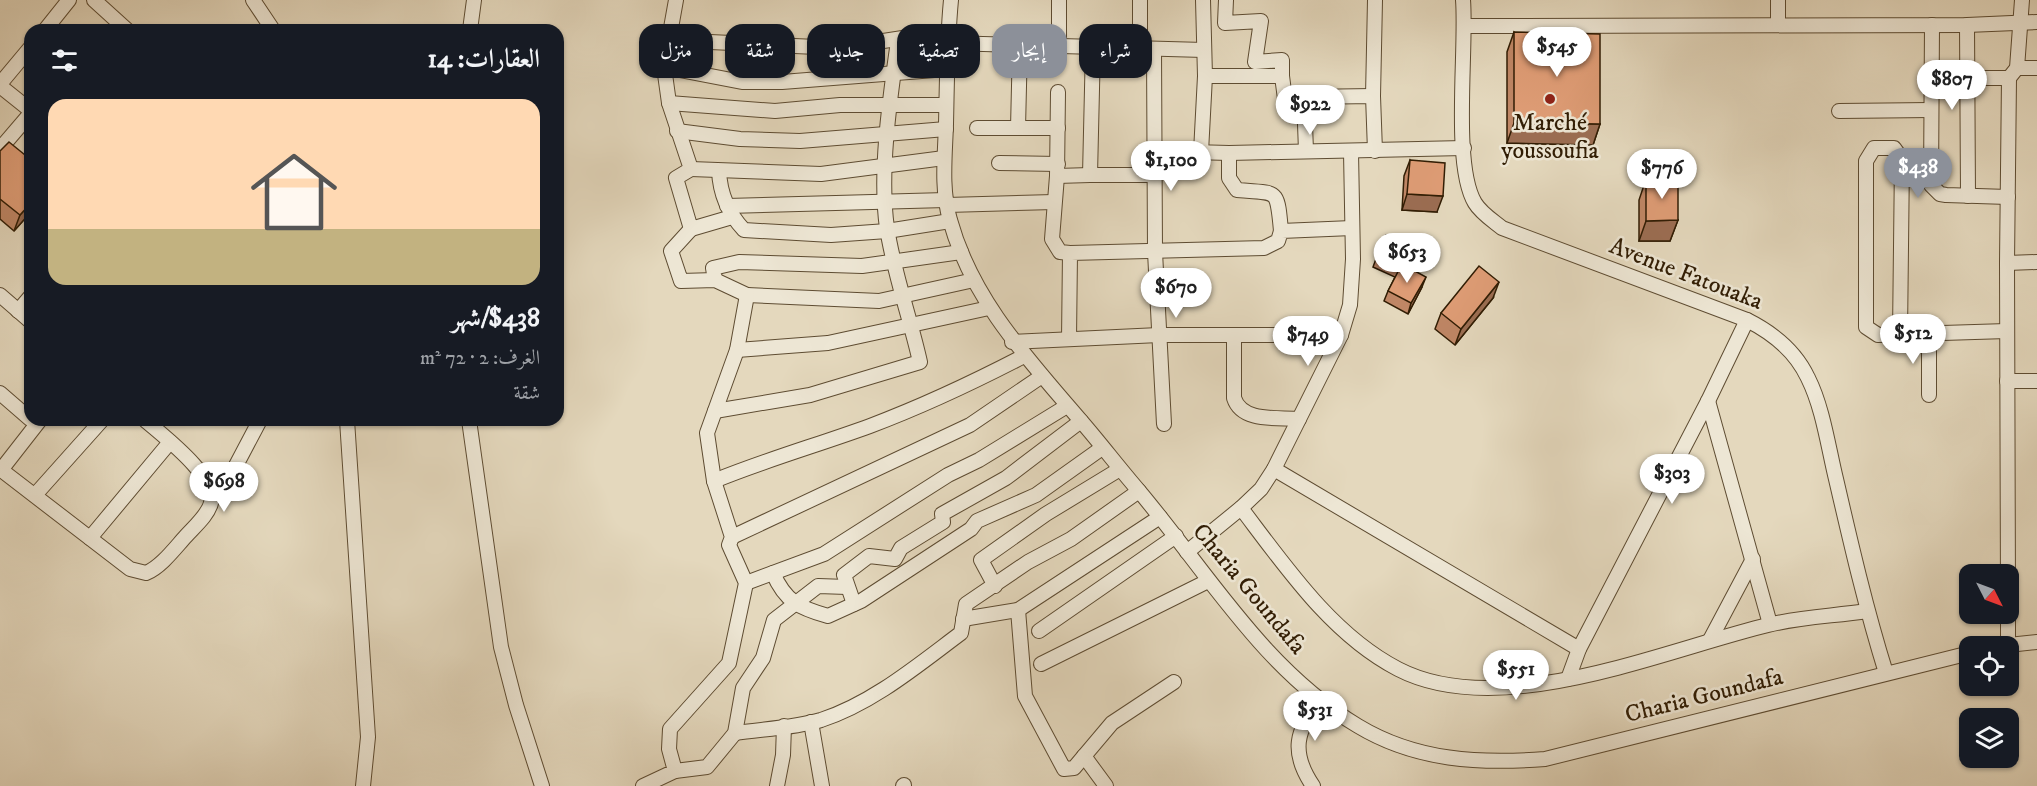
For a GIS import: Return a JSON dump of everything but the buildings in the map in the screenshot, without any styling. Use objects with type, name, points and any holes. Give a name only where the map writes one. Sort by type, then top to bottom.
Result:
[{"type":"street","points":[[50,24],[69,0]]},
{"type":"street","points":[[94,0],[120,24]]},
{"type":"street","points":[[253,0],[269,24]]},
{"type":"street","points":[[471,24],[474,0]]},
{"type":"street","points":[[671,24],[676,0]]},
{"type":"street","name":"Charia Goundafa","points":[[949,24],[951,0]]},
{"type":"street","points":[[1059,0],[1059,24]]},
{"type":"street","points":[[1140,0],[1143,24]]},
{"type":"street","points":[[1201,152],[1205,76],[1203,0]]},
{"type":"street","points":[[1226,0],[1225,23],[1261,21],[1255,62],[1282,60],[1285,99],[1373,96]]},
{"type":"street","points":[[1375,0],[1373,96],[1375,151]]},
{"type":"street","name":"Avenue Fatouaka","points":[[1463,0],[1466,26],[1464,148],[1474,202],[1486,216],[1502,228],[1747,320],[1771,331],[1791,351],[1808,377],[1820,415],[1867,611],[1886,673]]},
{"type":"street","points":[[1778,0],[1778,24]]},
{"type":"street","points":[[2008,564],[2008,197],[2013,73],[2022,0]]},
{"type":"street","points":[[1466,26],[1967,25],[2037,22]]},
{"type":"street","points":[[1932,25],[1931,185],[1940,194],[2008,197]]},
{"type":"street","points":[[1967,25],[1968,196]]},
{"type":"street","points":[[713,42],[838,48],[897,41],[885,166],[884,202],[887,231],[901,296],[912,325],[920,362],[810,395],[715,411]]},
{"type":"street","points":[[1152,49],[1204,50]]},
{"type":"street","points":[[24,55],[0,85],[24,107]]},
{"type":"street","points":[[1931,78],[1968,78],[2037,68]]},
{"type":"street","points":[[713,76],[741,82],[782,82],[897,75]]},
{"type":"street","points":[[1205,76],[1282,76]]},
{"type":"street","points":[[666,78],[669,103],[691,169]]},
{"type":"street","name":"Charia Goundafa","points":[[948,78],[944,158],[950,221],[961,252],[989,308],[1012,342],[1176,536],[1208,581],[1283,666],[1320,700],[1359,727],[1416,751],[1452,760],[1499,763],[1545,759],[1959,656]]},
{"type":"street","points":[[1018,128],[1019,78]]},
{"type":"street","points":[[1090,175],[1092,78]]},
{"type":"street","points":[[1150,78],[1156,150],[1155,252],[1164,424]]},
{"type":"street","points":[[1058,92],[1058,170],[1054,202],[1053,244],[1060,252],[1155,252],[1264,248],[1278,241],[1281,231],[1278,201],[1267,191],[1237,190],[1232,186],[1229,153]]},
{"type":"street","points":[[1304,97],[1305,151]]},
{"type":"street","points":[[669,103],[775,111],[840,105],[946,105]]},
{"type":"street","points":[[1839,111],[1931,110]]},
{"type":"street","points":[[0,149],[24,119]]},
{"type":"street","points":[[977,128],[1058,128]]},
{"type":"street","points":[[677,131],[740,139],[800,141],[946,129]]},
{"type":"street","points":[[1156,150],[1229,153],[1464,148]]},
{"type":"street","points":[[1899,334],[1902,159],[1894,148],[1874,148],[1866,161],[1866,327],[1874,334],[1899,334],[1929,334],[2007,331]]},
{"type":"street","points":[[1187,552],[1261,489],[1274,469],[1341,335],[1353,285],[1351,152]]},
{"type":"street","points":[[691,229],[676,178],[691,169],[821,174],[944,158]]},
{"type":"street","points":[[999,163],[1090,175],[1155,175]]},
{"type":"street","points":[[719,171],[720,185],[729,211],[744,230],[831,235],[887,231],[950,221]]},
{"type":"street","points":[[974,280],[879,300],[747,295],[715,280],[681,281],[671,251],[691,229],[729,211],[884,202],[1054,202]]},
{"type":"street","points":[[1281,231],[1352,228]]},
{"type":"street","points":[[715,280],[713,268],[739,262],[862,266],[961,252]]},
{"type":"street","points":[[1068,339],[1070,253]]},
{"type":"street","points":[[2007,263],[2037,262]]},
{"type":"street","points":[[0,295],[24,316]]},
{"type":"street","points":[[675,771],[669,749],[670,729],[729,663],[746,583],[729,545],[732,537],[714,481],[707,433],[737,350],[747,295]]},
{"type":"street","points":[[18,311],[24,304]]},
{"type":"street","points":[[737,350],[828,343],[989,308]]},
{"type":"street","points":[[1568,679],[1579,648],[1708,401],[1747,320]]},
{"type":"street","points":[[1929,334],[1929,395]]},
{"type":"street","points":[[1012,342],[1159,335],[1341,335]]},
{"type":"street","points":[[1234,335],[1234,398],[1237,407],[1249,415],[1299,419]]},
{"type":"street","points":[[714,481],[762,461],[901,413],[962,389],[1024,356]]},
{"type":"street","points":[[732,537],[970,425],[1042,376]]},
{"type":"street","points":[[2007,381],[2037,381]]},
{"type":"street","points":[[0,393],[24,413]]},
{"type":"street","points":[[1708,401],[1770,624]]},
{"type":"street","points":[[746,583],[824,554],[948,475],[979,460],[1067,406]]},
{"type":"street","points":[[854,604],[844,575],[869,556],[896,560],[901,548],[943,522],[942,514],[1006,478],[1081,421]]},
{"type":"street","points":[[31,426],[0,470],[129,569],[146,573],[170,554],[205,514],[212,496],[231,475],[257,426]]},
{"type":"street","points":[[35,495],[97,426]]},
{"type":"street","points":[[152,426],[208,482],[212,496]]},
{"type":"street","points":[[347,426],[368,737],[363,786]]},
{"type":"street","points":[[470,426],[501,646],[516,705],[542,786]]},
{"type":"street","points":[[90,538],[170,442]]},
{"type":"street","points":[[773,573],[781,591],[797,604],[804,609],[828,616],[854,604],[971,529],[976,520],[1036,495],[1102,448]]},
{"type":"street","points":[[1274,469],[1579,648]]},
{"type":"street","points":[[995,586],[981,560],[1047,514],[1120,470]]},
{"type":"street","points":[[735,733],[811,722],[856,705],[902,677],[961,633],[966,604],[1028,562],[1071,539],[1139,491]]},
{"type":"street","points":[[1241,508],[1284,564],[1346,632],[1370,652],[1398,669],[1424,681],[1449,686],[1512,686],[1568,679],[1770,624],[1867,611]]},
{"type":"street","points":[[963,619],[1018,610],[1160,517]]},
{"type":"street","points":[[1039,631],[1176,536]]},
{"type":"street","points":[[1710,640],[1753,559]]},
{"type":"street","points":[[1041,664],[1208,581]]},
{"type":"street","points":[[643,786],[675,771],[707,768],[735,733],[743,688],[763,658],[774,620],[818,586],[847,587]]},
{"type":"street","points":[[1018,610],[1025,696],[1061,765],[1071,770],[1112,723],[1174,682]]},
{"type":"street","points":[[2019,644],[2037,642]]},
{"type":"street","points":[[1312,786],[1300,762],[1299,736],[1304,720],[1320,700]]},
{"type":"street","points":[[811,722],[822,786]]},
{"type":"street","points":[[777,786],[783,755],[784,726]]},
{"type":"street","points":[[1084,756],[1106,786]]},
{"type":"place","name":"Marché youssoufia","points":[[1550,99]]}]
